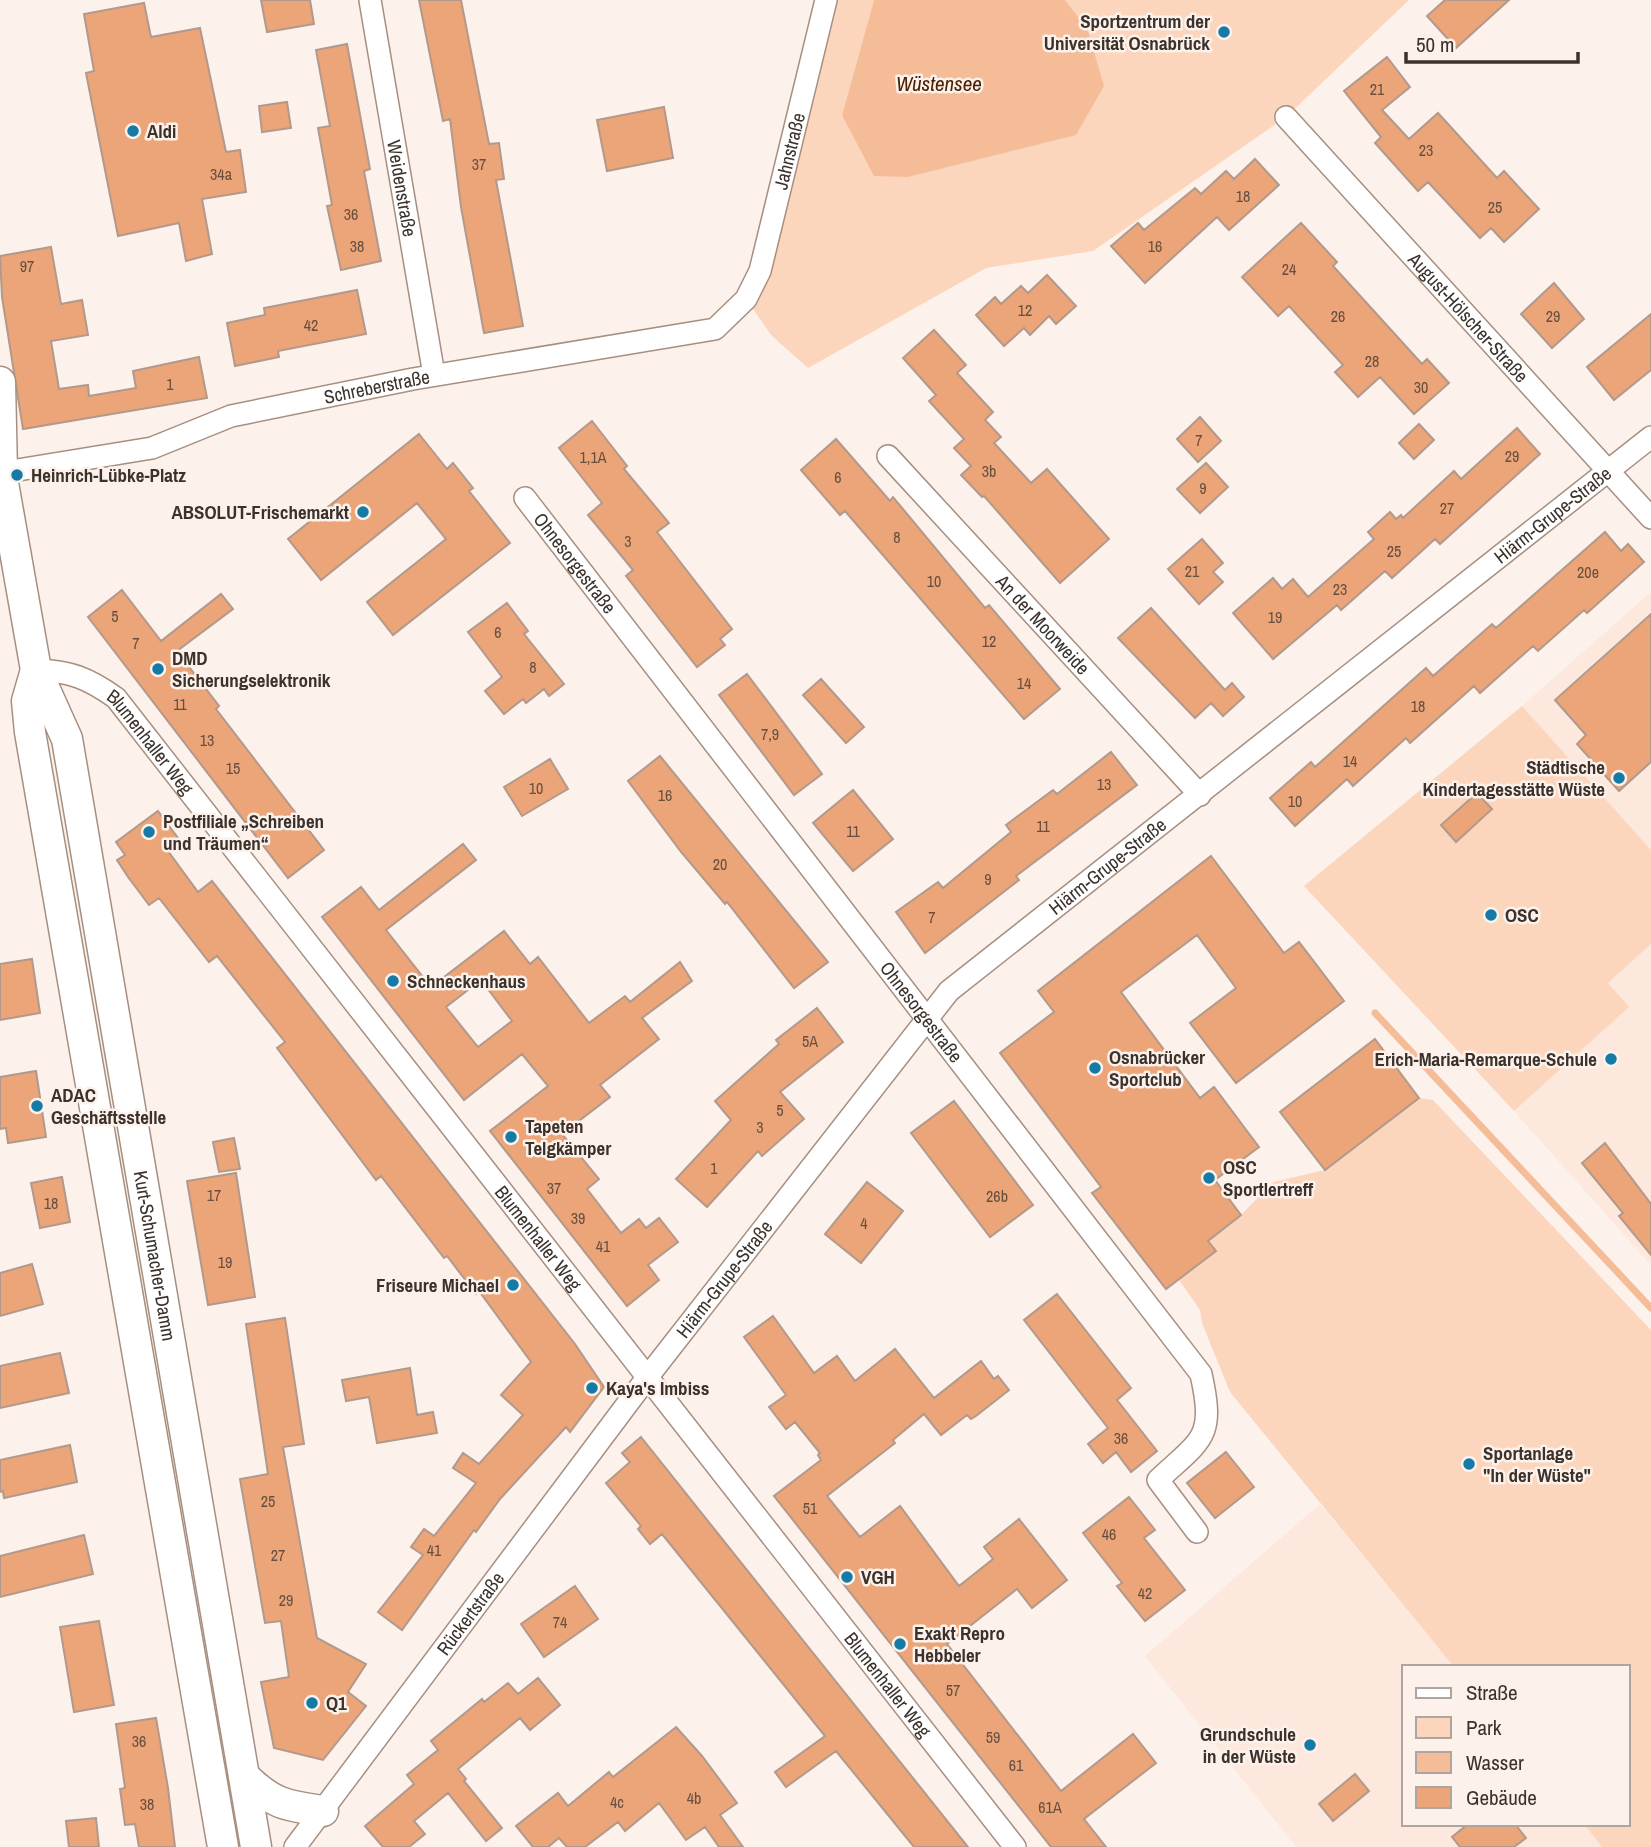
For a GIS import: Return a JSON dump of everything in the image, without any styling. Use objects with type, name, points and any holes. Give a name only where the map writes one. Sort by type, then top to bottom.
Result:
[{"type":"main road","name":"Kurt-Schumacher-Damm","points":[[0,382],[1,471],[36,670],[67,739],[256,1847]]},
{"type":"main road","name":"Kurt-Schumacher-Damm","points":[[36,670],[27,701],[30,732],[223,1847]]},
{"type":"main road","points":[[244,1776],[264,1795],[285,1806],[323,1811]]},
{"type":"street","name":"Weidenstraße","points":[[370,0],[434,375]]},
{"type":"street","name":"Jahnstraße","points":[[746,299],[760,271],[826,0]]},
{"type":"street","name":"August-Hölscher-Straße","points":[[1286,117],[1651,517]]},
{"type":"street","name":"Schreberstraße","points":[[1,471],[152,448],[231,416],[434,375],[715,329],[746,299]]},
{"type":"street","name":"Hiärm-Grupe-Straße","points":[[646,1379],[949,991],[1651,437]]},
{"type":"street","name":"An der Moorweide","points":[[888,456],[1200,795]]},
{"type":"street","name":"Ohnesorgestraße","points":[[525,498],[925,1021],[1107,1250],[1201,1374],[1209,1410],[1201,1440],[1158,1480],[1197,1532]]},
{"type":"street","name":"Blumenhaller Weg","points":[[36,670],[65,671],[96,684],[116,698],[646,1379],[1015,1847]]},
{"type":"street","name":"Rückertstraße","points":[[295,1847],[646,1379]]},
{"type":"shaded area","name":"Städtische Kindertagesstätte Wüste","points":[[1651,592],[1651,850],[1522,706]]},
{"type":"shaded area","name":"Erich-Maria-Remarque-Schule","points":[[1651,944],[1651,1265],[1514,1111],[1628,1007],[1608,983]]},
{"type":"shaded area","name":"Grundschule in der Wüste","points":[[1320,1504],[1452,1665],[1402,1665],[1402,1826],[1586,1826],[1602,1847],[1296,1847],[1145,1656]]},
{"type":"green space","points":[[826,0],[874,0],[842,115],[1087,28],[1065,0],[1409,0],[1286,117],[1093,251],[986,268],[808,368],[771,335],[746,299]]},
{"type":"green space","name":"OSC","points":[[1522,706],[1651,850],[1651,944],[1608,983],[1629,1007],[1514,1111],[1304,886]]},
{"type":"green space","name":"Sportanlage \"In der Wüste\"","points":[[1419,1098],[1433,1100],[1651,1330],[1651,1847],[1602,1847],[1586,1826],[1630,1826],[1630,1665],[1452,1665],[1230,1392],[1202,1323],[1200,1310],[1179,1280],[1215,1252],[1208,1241],[1241,1215],[1273,1182],[1325,1170]]},
{"type":"water","name":"Wüstensee","points":[[874,0],[1065,0],[1087,28],[1104,86],[1076,135],[908,177],[874,176],[842,115]]},
{"type":"building","points":[[261,0],[310,0],[314,24],[267,32]]},
{"type":"building","points":[[419,0],[461,0],[489,144],[499,143],[504,179],[496,180],[523,326],[484,333],[461,207],[450,119],[443,121]]},
{"type":"building","points":[[1445,0],[1509,0],[1456,48],[1427,16]]},
{"type":"building","name":"Aldi","points":[[144,3],[151,37],[200,28],[226,152],[240,150],[246,192],[202,199],[212,254],[186,261],[179,223],[118,236],[86,73],[94,71],[84,14]]},
{"type":"building","points":[[347,44],[370,169],[364,171],[381,261],[341,270],[327,206],[332,205],[318,128],[330,126],[316,50]]},
{"type":"building","points":[[1387,57],[1410,87],[1382,110],[1409,139],[1438,113],[1497,178],[1504,171],[1539,209],[1504,242],[1491,228],[1480,238],[1428,182],[1418,191],[1375,143],[1381,137],[1344,91]]},
{"type":"building","points":[[287,102],[291,128],[262,132],[259,106]]},
{"type":"building","points":[[664,107],[673,158],[607,171],[597,120]]},
{"type":"building","points":[[1255,159],[1279,185],[1229,230],[1217,217],[1145,283],[1111,246],[1138,223],[1144,230],[1195,188],[1201,194],[1226,171],[1234,179]]},
{"type":"building","points":[[1301,223],[1337,262],[1333,266],[1422,364],[1427,359],[1449,383],[1414,414],[1380,377],[1358,397],[1335,372],[1343,365],[1289,306],[1278,316],[1242,277]]},
{"type":"building","points":[[51,247],[61,304],[82,300],[88,335],[51,341],[59,389],[88,385],[89,396],[136,388],[133,371],[199,357],[207,398],[23,429],[2,297],[0,256]]},
{"type":"building","points":[[1047,275],[1076,306],[1056,324],[1049,316],[1030,335],[1024,328],[1004,346],[976,315],[995,297],[1001,304],[1021,286],[1028,293]]},
{"type":"building","points":[[1554,283],[1584,319],[1552,348],[1521,314]]},
{"type":"building","points":[[357,290],[366,334],[278,351],[279,357],[235,366],[227,323],[265,315],[264,308]]},
{"type":"building","points":[[1651,314],[1651,370],[1614,400],[1587,367]]},
{"type":"building","points":[[934,330],[966,365],[957,373],[993,412],[985,420],[1001,437],[994,443],[1031,483],[1047,469],[1109,539],[1060,583],[984,496],[961,475],[971,466],[954,448],[964,439],[929,401],[936,395],[903,358]]},
{"type":"building","points":[[1200,417],[1221,441],[1198,462],[1177,439]]},
{"type":"building","points":[[592,421],[627,466],[624,469],[669,523],[657,532],[732,629],[720,639],[725,645],[697,667],[626,576],[633,570],[588,515],[602,503],[559,448]]},
{"type":"building","points":[[1419,424],[1434,440],[1414,459],[1399,443]]},
{"type":"building","points":[[1517,428],[1540,454],[1440,544],[1435,539],[1392,578],[1385,571],[1341,610],[1337,605],[1273,659],[1233,613],[1273,578],[1282,589],[1293,579],[1308,597],[1374,539],[1368,532],[1390,512],[1396,519],[1401,515],[1403,518],[1454,471],[1461,479]]},
{"type":"building","points":[[419,434],[447,469],[453,463],[473,488],[469,491],[510,543],[393,635],[367,602],[446,539],[417,503],[321,580],[288,539]]},
{"type":"building","points":[[836,439],[890,501],[893,497],[985,608],[989,605],[1060,689],[1024,719],[845,511],[840,515],[801,470]]},
{"type":"building","points":[[1206,463],[1228,487],[1200,513],[1177,489]]},
{"type":"building","points":[[1605,532],[1621,551],[1628,544],[1644,562],[1587,613],[1584,610],[1538,651],[1533,646],[1480,693],[1474,686],[1410,743],[1406,738],[1353,786],[1347,779],[1295,826],[1270,798],[1311,762],[1315,767],[1426,668],[1433,676],[1492,624],[1496,628]]},
{"type":"building","points":[[1202,539],[1223,563],[1213,572],[1223,582],[1199,604],[1168,569]]},
{"type":"building","points":[[122,590],[161,641],[221,594],[233,609],[177,651],[219,706],[216,709],[324,850],[288,878],[88,617]]},
{"type":"building","points":[[507,603],[528,631],[524,634],[564,684],[549,696],[544,689],[526,703],[523,699],[504,714],[485,691],[502,677],[468,632]]},
{"type":"building","points":[[1151,608],[1225,690],[1232,683],[1244,697],[1223,716],[1211,703],[1195,718],[1118,638]]},
{"type":"building","points":[[1651,614],[1651,762],[1619,791],[1577,744],[1586,735],[1555,700]]},
{"type":"building","points":[[747,674],[822,774],[794,795],[719,695]]},
{"type":"building","points":[[821,679],[864,727],[846,743],[803,695]]},
{"type":"building","points":[[1111,752],[1137,785],[1016,876],[1019,880],[925,953],[896,912],[938,882],[943,888],[1011,832],[1006,825],[1053,790],[1057,794]]},
{"type":"building","points":[[660,756],[828,962],[794,988],[727,902],[725,904],[681,852],[628,781]]},
{"type":"building","points":[[550,759],[568,789],[522,816],[504,787]]},
{"type":"building","points":[[853,790],[893,839],[853,871],[813,823]]},
{"type":"building","points":[[1477,793],[1492,809],[1456,842],[1441,825]]},
{"type":"building","points":[[158,811],[181,842],[168,851],[198,892],[212,881],[575,1344],[604,1387],[570,1432],[566,1427],[500,1499],[476,1532],[474,1530],[402,1630],[378,1612],[423,1555],[411,1547],[424,1529],[434,1536],[476,1483],[453,1468],[463,1453],[479,1464],[523,1415],[501,1395],[531,1362],[479,1291],[476,1294],[447,1256],[444,1258],[381,1176],[376,1180],[277,1048],[285,1042],[217,956],[209,962],[159,898],[149,905],[128,877],[117,860],[125,855],[116,842]]},
{"type":"building","points":[[463,844],[476,860],[386,930],[431,987],[504,931],[530,964],[538,957],[589,1023],[625,996],[630,1002],[680,962],[692,981],[642,1018],[659,1039],[600,1085],[610,1097],[562,1134],[599,1179],[587,1189],[621,1233],[639,1219],[646,1228],[659,1218],[678,1242],[648,1265],[659,1280],[627,1306],[490,1131],[548,1086],[522,1054],[464,1100],[322,917],[361,887],[379,910]],"holes":[[[481,980],[512,1021],[478,1047],[446,1007]]]},
{"type":"building","name":"Osnabrücker Sportclub","points":[[1211,856],[1284,953],[1299,942],[1344,1001],[1236,1083],[1190,1023],[1236,988],[1197,935],[1121,992],[1200,1098],[1214,1087],[1259,1147],[1215,1180],[1241,1215],[1208,1241],[1216,1251],[1166,1289],[1092,1193],[1101,1187],[1000,1053],[1054,1012],[1038,991]]},
{"type":"building","points":[[32,959],[40,1013],[0,1020],[0,964]]},
{"type":"building","points":[[817,1008],[843,1042],[780,1092],[804,1119],[762,1156],[758,1151],[707,1207],[676,1179],[731,1120],[715,1101],[779,1044],[776,1040]]},
{"type":"building","points":[[1375,1039],[1419,1098],[1325,1170],[1280,1112]]},
{"type":"building","points":[[36,1071],[46,1137],[8,1143],[6,1128],[0,1129],[0,1077]]},
{"type":"building","points":[[954,1101],[1033,1205],[990,1237],[911,1133]]},
{"type":"building","points":[[234,1138],[240,1169],[219,1172],[213,1142]]},
{"type":"building","points":[[1605,1143],[1651,1204],[1651,1255],[1619,1216],[1623,1213],[1582,1163]]},
{"type":"building","points":[[236,1173],[255,1297],[208,1305],[187,1181]]},
{"type":"building","points":[[62,1177],[70,1222],[40,1228],[31,1183]]},
{"type":"building","points":[[867,1182],[903,1211],[861,1263],[825,1234]]},
{"type":"building","points":[[32,1264],[43,1304],[0,1316],[0,1273]]},
{"type":"building","points":[[1057,1294],[1131,1388],[1117,1400],[1157,1451],[1131,1472],[1116,1452],[1103,1463],[1088,1444],[1108,1428],[1024,1320]]},
{"type":"building","points":[[773,1316],[814,1373],[837,1356],[855,1381],[895,1349],[934,1398],[981,1361],[994,1379],[998,1376],[1009,1390],[976,1416],[971,1419],[967,1415],[941,1435],[924,1414],[893,1440],[895,1443],[827,1496],[860,1537],[900,1506],[959,1586],[993,1559],[984,1547],[1019,1519],[1067,1580],[1032,1608],[1017,1589],[947,1644],[1061,1791],[1133,1734],[1156,1763],[1084,1819],[1106,1847],[1051,1847],[774,1496],[821,1460],[818,1455],[820,1453],[795,1422],[786,1429],[769,1407],[786,1395],[744,1337]]},
{"type":"building","points":[[285,1318],[304,1444],[283,1447],[317,1638],[366,1664],[348,1692],[366,1706],[323,1760],[274,1748],[261,1682],[289,1677],[281,1621],[265,1623],[240,1479],[268,1474],[246,1324]]},
{"type":"building","points":[[60,1353],[69,1393],[0,1408],[0,1366]]},
{"type":"building","points":[[410,1368],[417,1415],[433,1412],[437,1433],[377,1443],[369,1397],[346,1401],[342,1380]]},
{"type":"building","points":[[641,1437],[968,1847],[914,1847],[836,1751],[786,1787],[775,1772],[825,1736],[662,1534],[650,1544],[638,1529],[641,1526],[606,1483],[630,1462],[622,1453]]},
{"type":"building","points":[[70,1445],[77,1482],[4,1498],[3,1491],[0,1492],[0,1460]]},
{"type":"building","points":[[1226,1452],[1254,1487],[1215,1518],[1187,1483]]},
{"type":"building","points":[[1129,1497],[1155,1530],[1144,1538],[1185,1590],[1145,1621],[1117,1586],[1122,1583],[1083,1533]]},
{"type":"building","points":[[84,1535],[93,1574],[0,1597],[0,1556]]},
{"type":"building","points":[[575,1586],[598,1619],[544,1657],[521,1624]]},
{"type":"building","points":[[99,1621],[114,1705],[74,1712],[60,1627]]},
{"type":"building","points":[[538,1678],[560,1705],[530,1730],[520,1718],[458,1769],[466,1779],[464,1781],[502,1828],[486,1841],[448,1793],[414,1821],[425,1834],[409,1847],[383,1847],[365,1826],[414,1784],[407,1775],[438,1750],[431,1741],[482,1699],[484,1702],[508,1683],[518,1694]]},
{"type":"building","points":[[156,1718],[175,1847],[139,1847],[135,1824],[125,1825],[120,1789],[125,1788],[116,1724]]},
{"type":"building","points":[[676,1727],[702,1756],[737,1803],[720,1815],[743,1847],[719,1847],[705,1827],[686,1840],[659,1803],[625,1831],[618,1822],[585,1847],[567,1847],[559,1838],[548,1847],[533,1847],[516,1826],[558,1793],[568,1806],[609,1772],[613,1777]]},
{"type":"building","points":[[1355,1774],[1369,1791],[1333,1821],[1319,1804]]},
{"type":"building","points":[[96,1818],[99,1847],[69,1847],[66,1821]]},
{"type":"building","points":[[1466,1826],[1517,1826],[1526,1838],[1514,1847],[1460,1847],[1452,1837]]},
{"type":"waterway","points":[[1375,1013],[1651,1308]]},
{"type":"place","name":"Sportzentrum der Universität Osnabrück","points":[[1224,32]]},
{"type":"place","name":"Aldi","points":[[133,131]]},
{"type":"place","name":"Heinrich-Lübke-Platz","points":[[17,475]]},
{"type":"place","name":"ABSOLUT-Frischemarkt","points":[[363,512]]},
{"type":"place","name":"DMD Sicherungselektronik","points":[[158,669]]},
{"type":"place","name":"Städtische Kindertagesstätte Wüste","points":[[1619,778]]},
{"type":"place","name":"Postfiliale „Schreiben und Träumen“","points":[[149,832]]},
{"type":"place","name":"OSC","points":[[1491,915]]},
{"type":"place","name":"Schneckenhaus","points":[[393,981]]},
{"type":"place","name":"Erich-Maria-Remarque-Schule","points":[[1611,1059]]},
{"type":"place","name":"Osnabrücker Sportclub","points":[[1095,1068]]},
{"type":"place","name":"ADAC Geschäftsstelle","points":[[37,1106]]},
{"type":"place","name":"Tapeten Telgkämper","points":[[511,1137]]},
{"type":"place","name":"OSC Sportlertreff","points":[[1209,1178]]},
{"type":"place","name":"Friseure Michael","points":[[513,1285]]},
{"type":"place","name":"Kaya's Imbiss","points":[[592,1388]]},
{"type":"place","name":"Sportanlage \"In der Wüste\"","points":[[1469,1464]]},
{"type":"place","name":"VGH","points":[[847,1577]]},
{"type":"place","name":"Exakt Repro Hebbeler","points":[[900,1644]]},
{"type":"place","name":"Q1","points":[[312,1703]]},
{"type":"place","name":"Grundschule in der Wüste","points":[[1310,1745]]}]
